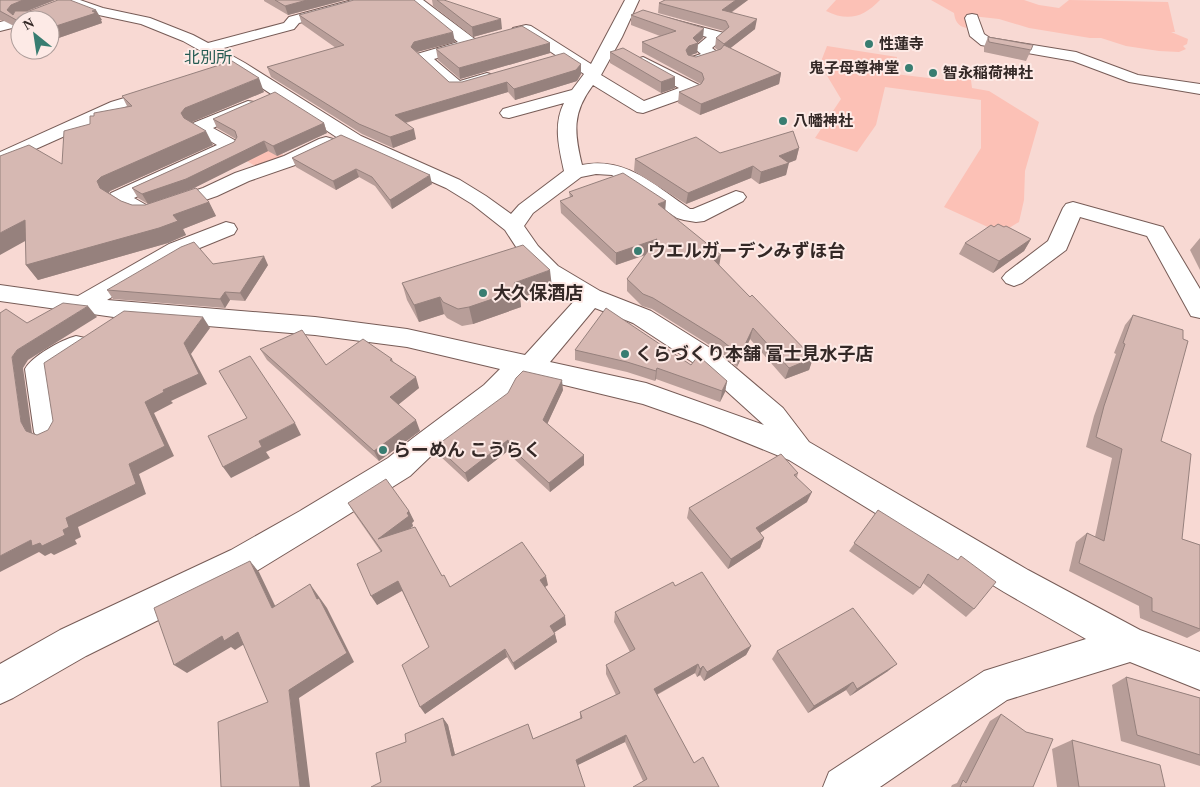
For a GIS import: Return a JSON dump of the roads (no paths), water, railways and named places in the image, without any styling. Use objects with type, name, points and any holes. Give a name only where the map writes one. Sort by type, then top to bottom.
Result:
[{"type":"street","points":[[52,9],[70,0],[99,11],[145,21],[188,38],[239,66],[344,134],[453,184],[479,200],[513,226],[530,251],[550,271],[591,297],[642,317],[709,360],[773,416],[799,451]]},
{"type":"street","points":[[207,48],[289,26],[294,20],[368,0]]},
{"type":"street","points":[[414,0],[470,44]]},
{"type":"street","points":[[574,173],[566,134],[568,114],[577,94],[592,74],[610,44],[639,10],[719,36],[702,48],[713,55],[695,61]]},
{"type":"street","points":[[972,18],[977,36],[986,42],[1069,55],[1135,79],[1200,89]]},
{"type":"street","points":[[508,34],[526,29],[643,108],[693,89],[610,44]]},
{"type":"street","points":[[489,39],[423,57],[457,87],[502,74]]},
{"type":"street","points":[[548,61],[566,56]]},
{"type":"street","points":[[220,72],[239,66]]},
{"type":"street","points":[[0,159],[117,106],[173,88]]},
{"type":"street","points":[[279,93],[199,127],[230,146],[118,197],[146,214],[210,192],[242,177],[291,160],[344,134]]},
{"type":"street","points":[[509,113],[577,94]]},
{"type":"street","points":[[513,226],[526,209],[574,173],[595,168],[608,168],[619,171],[684,214],[696,216],[736,197]]},
{"type":"street","points":[[1014,278],[1058,245],[1073,208],[1155,232],[1200,310]]},
{"type":"street","points":[[80,305],[177,249],[226,229]]},
{"type":"street","points":[[0,293],[128,311],[315,326],[407,338],[646,394],[713,417],[799,451],[1016,581],[1130,644],[1200,671]]},
{"type":"street","points":[[0,685],[73,643],[243,561],[399,466],[526,365],[591,297]]},
{"type":"street","points":[[48,432],[38,369],[128,311]]},
{"type":"street","points":[[1200,314],[1195,322],[1200,333]]},
{"type":"street","points":[[844,787],[996,684],[1130,644]]},
{"type":"place","name":"性蓮寺","points":[[869,44]]},
{"type":"place","name":"鬼子母尊神堂","points":[[909,68]]},
{"type":"place","name":"智永稲荷神社","points":[[933,73]]},
{"type":"place","name":"八幡神社","points":[[783,121]]},
{"type":"place","name":"ウエルガーデンみずほ台","points":[[638,251]]},
{"type":"place","name":"大久保酒店","points":[[483,293]]},
{"type":"place","name":"くらづくり本舗 富士見水子店","points":[[625,354]]},
{"type":"place","name":"らーめん こうらく","points":[[383,450]]},
{"type":"district","name":"北別所","points":[[208,57]]}]
